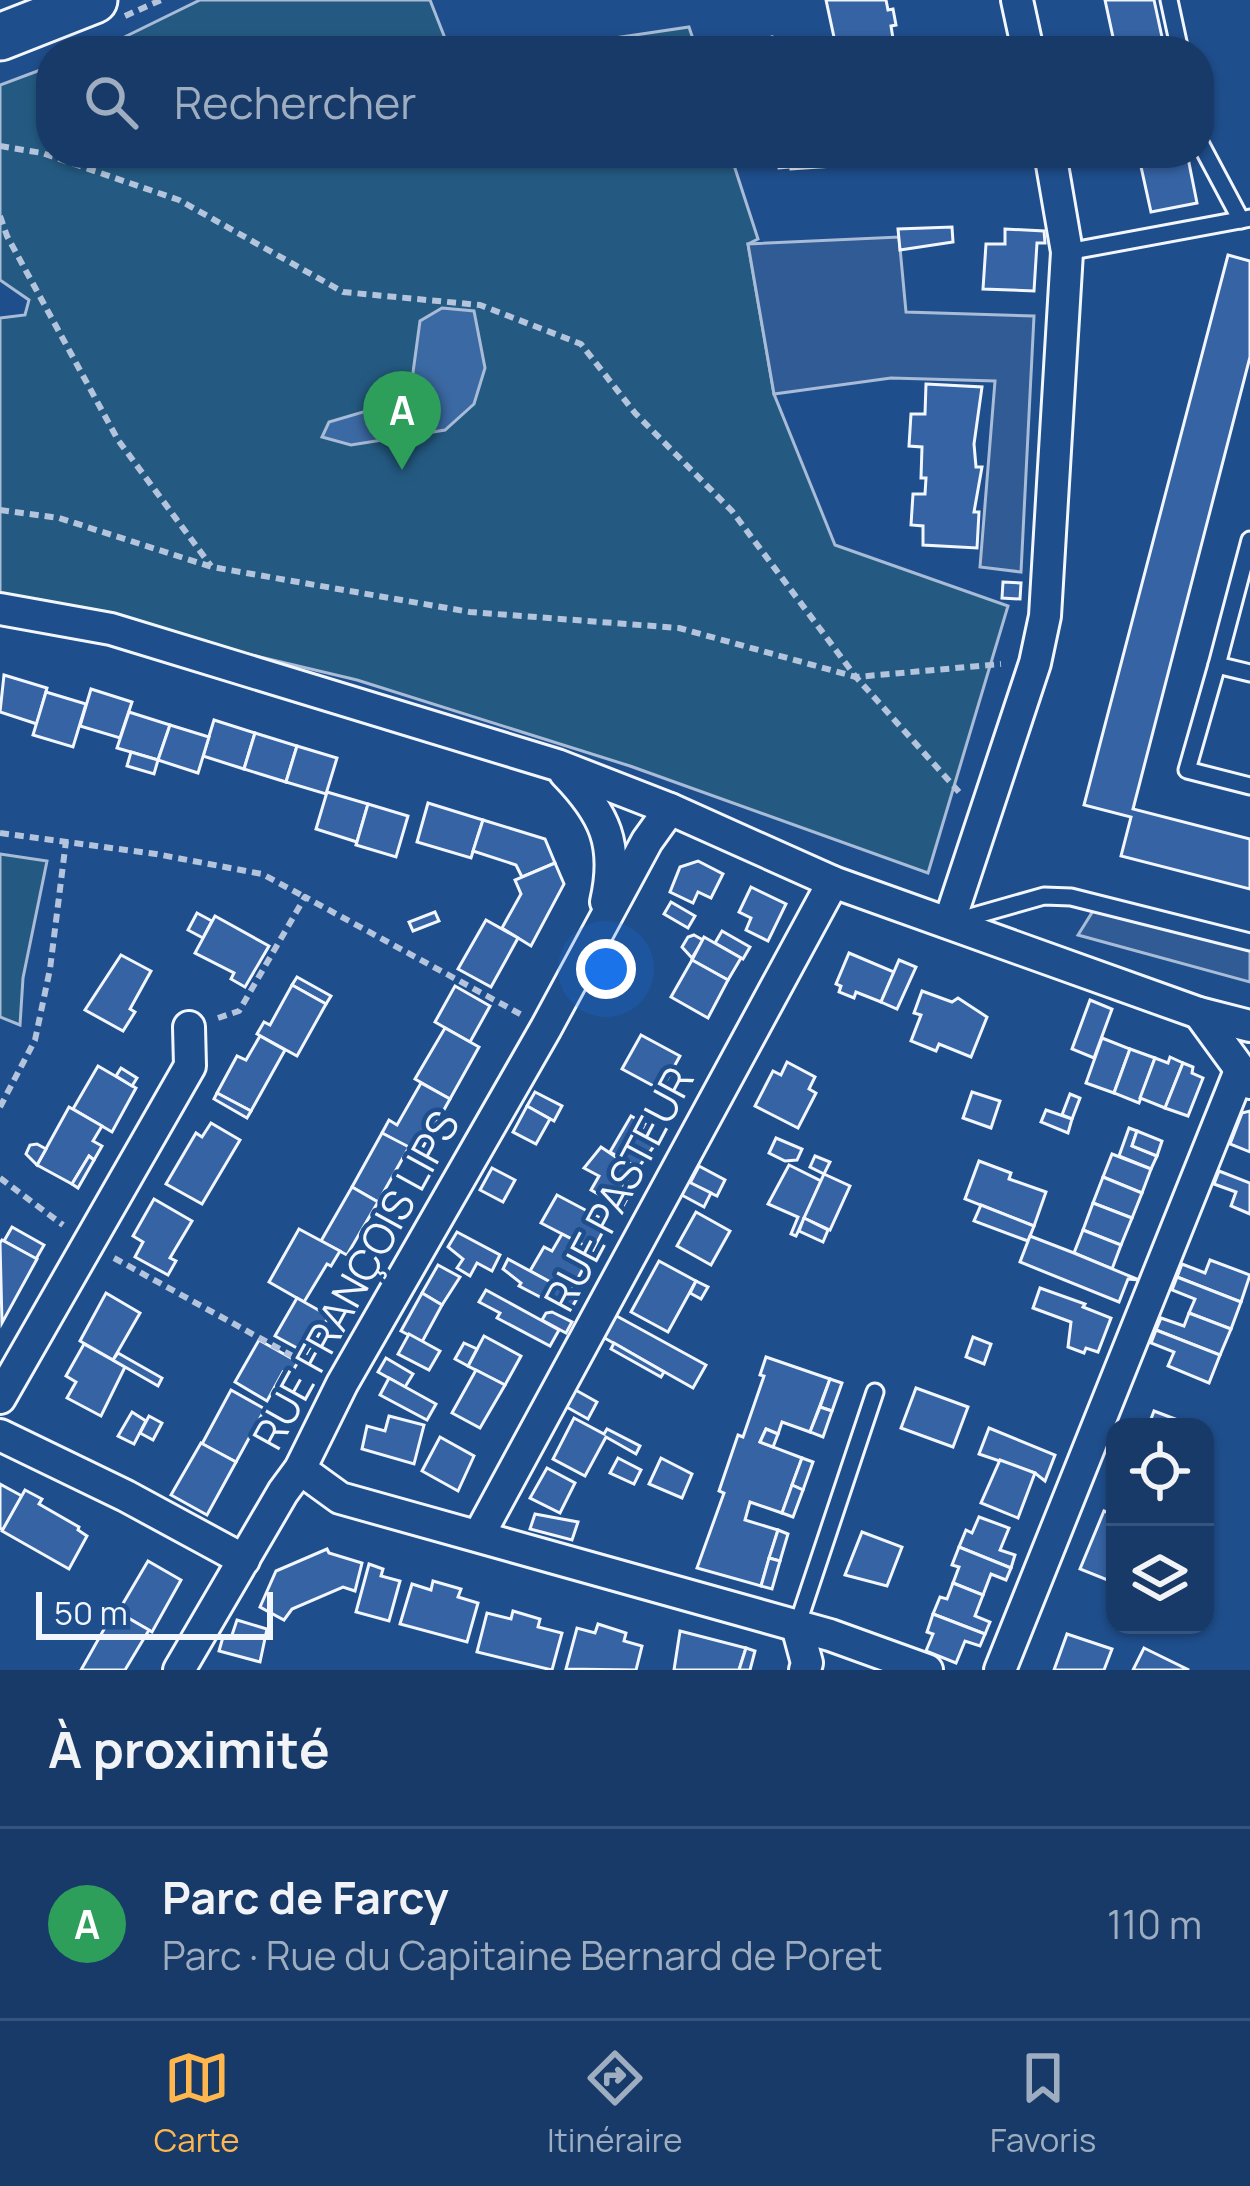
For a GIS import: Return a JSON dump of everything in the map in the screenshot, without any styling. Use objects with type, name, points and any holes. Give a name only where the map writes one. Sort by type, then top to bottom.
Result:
[{"type":"main road","points":[[0,37],[94,0]]},
{"type":"street","points":[[1017,0],[1025,36]]},
{"type":"street","points":[[950,923],[1035,663],[1048,591],[1067,252],[1053,168]]},
{"type":"street","points":[[0,609],[111,629],[557,765],[670,809],[832,882],[1199,1013],[1250,1026]]},
{"type":"street","name":"RUE FRANÇOIS LIPS","points":[[557,765],[592,801],[607,832],[613,871],[600,927]]},
{"type":"street","name":"RUE FRANÇOIS LIPS","points":[[179,1670],[300,1469],[342,1384],[655,827],[670,809]]},
{"type":"street","name":"RUE PASTEUR","points":[[479,1535],[832,882]]},
{"type":"street","points":[[1000,1670],[1245,1078],[1199,1013]]},
{"type":"street","points":[[0,1397],[190,1066],[190,1027]]},
{"type":"street","points":[[0,1435],[244,1560]]},
{"type":"street","points":[[300,1469],[340,1498],[797,1626],[927,1670]]},
{"type":"street","points":[[797,1626],[805,1670]]},
{"type":"lane","points":[[1169,0],[1177,36]]},
{"type":"lane","points":[[1067,252],[1246,219],[1214,165]]},
{"type":"lane","points":[[1250,540],[1187,770],[1250,786]]},
{"type":"lane","points":[[1217,665],[1250,673]]},
{"type":"lane","points":[[950,923],[1044,896],[1071,897],[1250,942]]},
{"type":"lane","points":[[797,1626],[875,1392]]},
{"type":"path","points":[[0,146],[36,152]]},
{"type":"path","points":[[85,168],[178,200],[343,292],[480,305],[581,344],[635,413],[732,511],[856,677],[955,784],[981,832]]},
{"type":"path","points":[[0,216],[118,440],[212,568]]},
{"type":"path","points":[[0,509],[59,518],[212,568],[470,612],[679,628],[856,677],[1035,663]]},
{"type":"path","points":[[0,833],[262,874],[546,1028]]},
{"type":"path","points":[[0,1107],[34,1040],[50,969],[66,841]]},
{"type":"path","points":[[190,1027],[239,1011],[305,897]]},
{"type":"path","points":[[0,1178],[88,1244],[342,1384]]},
{"type":"shaded area","points":[[200,0],[430,0],[444,36],[127,36]]},
{"type":"shaded area","points":[[689,27],[692,36],[628,36]]},
{"type":"shaded area","points":[[36,72],[36,168],[735,168],[758,239],[748,244],[774,394],[835,545],[1008,606],[928,873],[630,766],[357,680],[0,595],[0,318],[25,315],[29,300],[0,280],[0,85]]},
{"type":"shaded area","points":[[899,237],[906,312],[1034,316],[1021,572],[980,567],[995,381],[891,378],[774,394],[748,244]]},
{"type":"shaded area","points":[[442,308],[474,311],[485,368],[474,404],[445,430],[351,445],[322,437],[329,422],[394,403],[412,380],[420,321]]},
{"type":"shaded area","points":[[0,854],[47,861],[23,978],[20,1025],[0,1017]]},
{"type":"shaded area","points":[[1098,903],[1250,942],[1250,982],[1078,935]]},
{"type":"building","points":[[826,0],[886,0],[888,10],[893,9],[893,36],[834,36]]},
{"type":"building","points":[[1105,0],[1154,0],[1162,36],[1113,36]]},
{"type":"building","points":[[1141,168],[1190,168],[1197,203],[1151,212]]},
{"type":"building","points":[[952,227],[953,242],[900,250],[898,229]]},
{"type":"building","points":[[1005,229],[1044,231],[1045,243],[1037,243],[1034,291],[983,289],[986,244],[1005,244]]},
{"type":"building","points":[[1228,255],[1250,261],[1250,357],[1133,809],[1250,839],[1250,889],[1121,856],[1131,817],[1084,805]]},
{"type":"building","points":[[926,384],[982,387],[974,444],[976,467],[982,467],[974,512],[979,512],[977,548],[923,545],[923,526],[911,525],[913,494],[925,494],[926,478],[921,478],[922,447],[909,446],[911,414],[925,414]]},
{"type":"building","points":[[1003,582],[1021,583],[1020,599],[1002,598]]},
{"type":"building","points":[[4,675],[47,688],[37,724],[0,712]]},
{"type":"building","points":[[91,689],[132,702],[120,738],[80,726]]},
{"type":"building","points":[[46,692],[86,704],[73,747],[33,735]]},
{"type":"building","points":[[129,712],[170,725],[158,760],[117,748]]},
{"type":"building","points":[[214,720],[255,733],[244,769],[203,756]]},
{"type":"building","points":[[170,725],[209,737],[198,773],[158,760]]},
{"type":"building","points":[[255,733],[297,746],[286,782],[244,769]]},
{"type":"building","points":[[297,746],[337,758],[326,794],[286,782]]},
{"type":"building","points":[[131,752],[158,760],[154,774],[127,766]]},
{"type":"building","points":[[327,792],[368,804],[357,842],[316,829]]},
{"type":"building","points":[[428,803],[483,820],[471,858],[417,842]]},
{"type":"building","points":[[368,804],[408,816],[396,857],[356,845]]},
{"type":"building","points":[[483,820],[545,839],[555,863],[522,877],[516,865],[473,851]]},
{"type":"building","points":[[698,861],[723,874],[711,898],[698,892],[693,903],[670,892],[680,867]]},
{"type":"building","points":[[555,863],[564,884],[531,946],[502,928],[521,894],[515,880]]},
{"type":"building","points":[[751,887],[786,904],[768,941],[746,930],[751,918],[739,912]]},
{"type":"building","points":[[671,902],[695,916],[688,928],[664,914]]},
{"type":"building","points":[[435,912],[439,921],[413,931],[409,922]]},
{"type":"building","points":[[197,913],[212,921],[203,938],[188,930]]},
{"type":"building","points":[[215,916],[269,946],[245,987],[231,979],[234,973],[195,953]]},
{"type":"building","points":[[486,920],[518,938],[491,987],[458,969]]},
{"type":"building","points":[[722,931],[750,947],[743,959],[715,943]]},
{"type":"building","points":[[694,935],[703,940],[692,958],[682,947]]},
{"type":"building","points":[[704,937],[741,958],[728,980],[692,960]]},
{"type":"building","points":[[849,953],[894,972],[881,1002],[856,992],[854,998],[839,992],[841,986],[836,984]]},
{"type":"building","points":[[121,955],[151,971],[123,1031],[85,1010]]},
{"type":"building","points":[[692,960],[728,980],[708,1018],[671,997]]},
{"type":"building","points":[[899,960],[916,967],[897,1009],[881,1002]]},
{"type":"building","points":[[297,977],[331,996],[326,1004],[292,985]]},
{"type":"building","points":[[292,985],[326,1004],[297,1056],[257,1034],[264,1022],[270,1025]]},
{"type":"building","points":[[455,986],[490,1006],[470,1042],[435,1022]]},
{"type":"building","points":[[922,991],[952,1002],[958,998],[987,1017],[971,1057],[939,1044],[936,1051],[911,1041],[921,1015],[914,1013]]},
{"type":"building","points":[[1090,1000],[1112,1009],[1094,1058],[1072,1049]]},
{"type":"building","points":[[445,1028],[479,1047],[450,1099],[415,1079]]},
{"type":"building","points":[[641,1035],[680,1056],[661,1090],[622,1069]]},
{"type":"building","points":[[260,1036],[285,1050],[251,1111],[217,1093],[237,1056],[246,1060]]},
{"type":"building","points":[[1102,1038],[1130,1049],[1114,1093],[1086,1083]]},
{"type":"building","points":[[1130,1049],[1155,1058],[1139,1103],[1114,1093]]},
{"type":"building","points":[[1170,1057],[1183,1063],[1165,1108],[1140,1098],[1155,1058],[1168,1063]]},
{"type":"building","points":[[787,1062],[815,1077],[809,1089],[816,1093],[798,1128],[755,1106],[773,1071],[781,1075]]},
{"type":"building","points":[[1183,1063],[1203,1078],[1188,1116],[1165,1108]]},
{"type":"building","points":[[98,1066],[136,1088],[112,1132],[73,1109]]},
{"type":"building","points":[[121,1068],[137,1078],[132,1086],[116,1076]]},
{"type":"building","points":[[421,1083],[450,1099],[419,1154],[382,1133],[389,1120],[397,1125]]},
{"type":"building","points":[[535,1092],[562,1106],[554,1121],[527,1106]]},
{"type":"building","points":[[972,1092],[1000,1101],[991,1128],[963,1118]]},
{"type":"building","points":[[217,1093],[251,1111],[247,1118],[214,1099]]},
{"type":"building","points":[[1070,1094],[1080,1098],[1072,1119],[1062,1115]]},
{"type":"building","points":[[527,1106],[550,1119],[536,1144],[513,1132]]},
{"type":"building","points":[[69,1107],[102,1126],[93,1141],[102,1146],[94,1160],[89,1156],[72,1184],[37,1165]]},
{"type":"building","points":[[1046,1110],[1072,1119],[1068,1133],[1041,1122]]},
{"type":"building","points":[[1250,1111],[1250,1152],[1230,1144],[1242,1113]]},
{"type":"building","points":[[631,1116],[647,1125],[642,1133],[657,1142],[638,1168],[610,1152]]},
{"type":"building","points":[[211,1123],[240,1140],[202,1204],[166,1184],[196,1133],[202,1137]]},
{"type":"building","points":[[1129,1128],[1137,1131],[1132,1146],[1157,1156],[1151,1169],[1119,1156]]},
{"type":"building","points":[[1137,1131],[1162,1141],[1157,1156],[1132,1146]]},
{"type":"building","points":[[382,1133],[409,1147],[378,1202],[352,1187]]},
{"type":"building","points":[[776,1138],[802,1149],[797,1160],[785,1161],[769,1153]]},
{"type":"building","points":[[30,1145],[46,1149],[37,1165],[26,1154]]},
{"type":"building","points":[[601,1147],[629,1166],[621,1178],[632,1190],[622,1208],[591,1190],[599,1176],[584,1168]]},
{"type":"building","points":[[1112,1154],[1151,1169],[1142,1193],[1103,1177]]},
{"type":"building","points":[[89,1156],[94,1160],[78,1188],[72,1184]]},
{"type":"building","points":[[815,1156],[830,1162],[824,1174],[810,1167]]},
{"type":"building","points":[[979,1161],[1011,1173],[1009,1179],[1046,1192],[1034,1226],[965,1199]]},
{"type":"building","points":[[789,1165],[821,1181],[796,1236],[791,1234],[798,1217],[768,1204]]},
{"type":"building","points":[[699,1166],[725,1180],[717,1196],[690,1183]]},
{"type":"building","points":[[492,1168],[515,1180],[503,1202],[480,1190]]},
{"type":"building","points":[[1219,1171],[1250,1183],[1250,1214],[1231,1206],[1236,1192],[1214,1184]]},
{"type":"building","points":[[824,1174],[850,1186],[830,1230],[804,1218]]},
{"type":"building","points":[[1103,1177],[1142,1193],[1132,1218],[1093,1203]]},
{"type":"building","points":[[685,1180],[711,1193],[704,1207],[678,1193]]},
{"type":"building","points":[[352,1187],[378,1202],[347,1255],[321,1241]]},
{"type":"building","points":[[557,1195],[608,1222],[593,1250],[541,1223]]},
{"type":"building","points":[[154,1199],[192,1221],[170,1258],[176,1261],[168,1275],[135,1257],[143,1242],[133,1236]]},
{"type":"building","points":[[1093,1203],[1132,1218],[1121,1245],[1083,1230]]},
{"type":"building","points":[[981,1205],[1034,1226],[1028,1241],[974,1221]]},
{"type":"building","points":[[696,1212],[730,1231],[711,1265],[677,1246]]},
{"type":"building","points":[[804,1218],[828,1230],[823,1242],[799,1231]]},
{"type":"building","points":[[12,1227],[44,1245],[36,1259],[4,1241]]},
{"type":"building","points":[[299,1229],[340,1251],[304,1302],[269,1282]]},
{"type":"building","points":[[1083,1230],[1121,1245],[1112,1269],[1074,1253]]},
{"type":"building","points":[[457,1232],[500,1255],[492,1271],[477,1263],[470,1276],[457,1268],[463,1259],[448,1247]]},
{"type":"building","points":[[562,1234],[593,1250],[570,1293],[530,1271],[544,1247],[552,1251]]},
{"type":"building","points":[[1030,1236],[1139,1280],[1128,1279],[1119,1302],[1020,1262]]},
{"type":"building","points":[[0,1243],[37,1259],[2,1323]]},
{"type":"building","points":[[508,1259],[578,1297],[569,1312],[519,1286],[503,1269]]},
{"type":"building","points":[[1210,1260],[1250,1275],[1241,1302],[1177,1277],[1182,1264],[1205,1273]]},
{"type":"building","points":[[659,1261],[696,1281],[668,1332],[631,1312]]},
{"type":"building","points":[[438,1265],[460,1277],[442,1305],[422,1293]]},
{"type":"building","points":[[1177,1277],[1241,1302],[1231,1329],[1189,1313],[1195,1299],[1172,1290]]},
{"type":"building","points":[[696,1281],[708,1287],[701,1299],[690,1293]]},
{"type":"building","points":[[1040,1288],[1111,1318],[1098,1352],[1068,1347],[1071,1322],[1033,1308]]},
{"type":"building","points":[[486,1290],[559,1330],[550,1346],[497,1318],[500,1313],[479,1302]]},
{"type":"building","points":[[106,1293],[140,1313],[113,1360],[80,1341]]},
{"type":"building","points":[[422,1293],[442,1305],[422,1342],[401,1331]]},
{"type":"building","points":[[297,1298],[329,1316],[308,1354],[275,1336]]},
{"type":"building","points":[[552,1312],[572,1322],[566,1333],[542,1320]]},
{"type":"building","points":[[1189,1313],[1231,1329],[1220,1355],[1156,1330],[1161,1318],[1184,1326]]},
{"type":"building","points":[[613,1314],[706,1365],[693,1388],[601,1336]]},
{"type":"building","points":[[1156,1330],[1220,1355],[1209,1383],[1168,1366],[1174,1352],[1151,1343]]},
{"type":"building","points":[[409,1334],[440,1351],[429,1370],[398,1354]]},
{"type":"building","points":[[484,1336],[521,1356],[505,1385],[468,1366]]},
{"type":"building","points":[[973,1337],[991,1344],[984,1364],[966,1357]]},
{"type":"building","points":[[259,1340],[298,1362],[290,1375],[283,1372],[267,1401],[235,1382]]},
{"type":"building","points":[[464,1343],[477,1349],[468,1366],[455,1359]]},
{"type":"building","points":[[614,1343],[664,1372],[661,1377],[611,1349]]},
{"type":"building","points":[[84,1344],[125,1367],[101,1416],[67,1398],[76,1382],[66,1376]]},
{"type":"building","points":[[118,1353],[162,1378],[158,1386],[113,1360]]},
{"type":"building","points":[[766,1357],[830,1379],[810,1432],[782,1422],[778,1434],[766,1429],[760,1442],[802,1458],[782,1513],[750,1502],[745,1520],[778,1530],[761,1586],[697,1568],[724,1493],[719,1491],[738,1435],[743,1437],[764,1376],[760,1375]]},
{"type":"building","points":[[386,1358],[413,1374],[405,1387],[378,1372]]},
{"type":"building","points":[[476,1370],[505,1385],[480,1428],[452,1413]]},
{"type":"building","points":[[389,1378],[436,1404],[427,1420],[380,1395]]},
{"type":"building","points":[[830,1379],[842,1383],[832,1411],[820,1407]]},
{"type":"building","points":[[572,1388],[597,1402],[588,1419],[563,1405]]},
{"type":"building","points":[[916,1388],[968,1407],[953,1447],[901,1428]]},
{"type":"building","points":[[231,1390],[265,1409],[236,1462],[202,1444]]},
{"type":"building","points":[[820,1407],[832,1411],[823,1437],[810,1432]]},
{"type":"building","points":[[132,1412],[146,1421],[134,1444],[118,1436]]},
{"type":"building","points":[[149,1416],[162,1423],[153,1440],[140,1433]]},
{"type":"building","points":[[389,1416],[424,1425],[414,1464],[362,1449],[367,1426],[385,1431]]},
{"type":"building","points":[[574,1418],[640,1446],[636,1454],[606,1437],[585,1476],[553,1459]]},
{"type":"building","points":[[989,1428],[1055,1455],[1045,1481],[1035,1473],[979,1454]]},
{"type":"building","points":[[766,1429],[778,1434],[773,1447],[760,1442]]},
{"type":"building","points":[[440,1437],[474,1456],[458,1491],[422,1471]]},
{"type":"building","points":[[201,1443],[236,1462],[207,1515],[171,1495]]},
{"type":"building","points":[[618,1458],[641,1470],[634,1484],[610,1473]]},
{"type":"building","points":[[661,1458],[692,1474],[682,1498],[649,1484]]},
{"type":"building","points":[[802,1458],[813,1462],[803,1490],[792,1485]]},
{"type":"building","points":[[1000,1460],[1035,1473],[1018,1518],[981,1503]]},
{"type":"building","points":[[547,1468],[575,1483],[560,1513],[530,1498]]},
{"type":"building","points":[[0,1484],[22,1496],[3,1530],[0,1528]]},
{"type":"building","points":[[792,1485],[803,1490],[793,1517],[782,1513]]},
{"type":"building","points":[[25,1490],[87,1536],[69,1569],[2,1531]]},
{"type":"building","points":[[1104,1511],[1106,1512],[1106,1579],[1080,1569]]},
{"type":"building","points":[[535,1514],[578,1522],[572,1540],[530,1529]]},
{"type":"building","points":[[979,1517],[1009,1528],[1000,1550],[1015,1555],[1011,1568],[959,1547],[966,1530],[972,1533]]},
{"type":"building","points":[[778,1530],[788,1534],[780,1561],[769,1558]]},
{"type":"building","points":[[862,1532],[902,1547],[887,1586],[845,1575]]},
{"type":"building","points":[[959,1547],[1011,1568],[1006,1580],[991,1574],[983,1595],[953,1583],[959,1567],[952,1565]]},
{"type":"building","points":[[327,1549],[362,1563],[355,1591],[343,1587],[292,1609],[284,1620],[260,1607],[276,1571]]},
{"type":"building","points":[[769,1558],[780,1561],[772,1589],[761,1586]]},
{"type":"building","points":[[148,1561],[181,1580],[152,1632],[118,1612]]},
{"type":"building","points":[[369,1564],[383,1569],[381,1576],[400,1581],[389,1621],[356,1612]]},
{"type":"building","points":[[433,1581],[461,1589],[458,1597],[478,1603],[467,1642],[400,1624],[412,1584],[431,1590]]},
{"type":"building","points":[[953,1583],[983,1595],[975,1616],[990,1622],[985,1634],[933,1614],[940,1597],[947,1599]]},
{"type":"building","points":[[109,1607],[149,1630],[125,1670],[81,1670],[107,1624],[101,1621]]},
{"type":"building","points":[[513,1611],[540,1619],[538,1627],[562,1633],[552,1670],[477,1652],[487,1613],[511,1619]]},
{"type":"building","points":[[933,1614],[985,1634],[980,1646],[965,1641],[956,1663],[926,1651],[933,1634],[927,1632]]},
{"type":"building","points":[[237,1620],[267,1629],[260,1662],[219,1651],[223,1637],[231,1638]]},
{"type":"building","points":[[598,1624],[626,1633],[624,1641],[642,1646],[636,1670],[566,1669],[577,1628],[595,1633]]},
{"type":"building","points":[[680,1631],[746,1648],[739,1670],[674,1670]]},
{"type":"building","points":[[1067,1634],[1112,1649],[1104,1670],[1054,1670]]},
{"type":"building","points":[[746,1648],[755,1651],[750,1670],[739,1670]]},
{"type":"building","points":[[1144,1648],[1189,1670],[1133,1670]]},
{"type":"place","name":"Parc de Farcy","points":[[402,470]]}]
